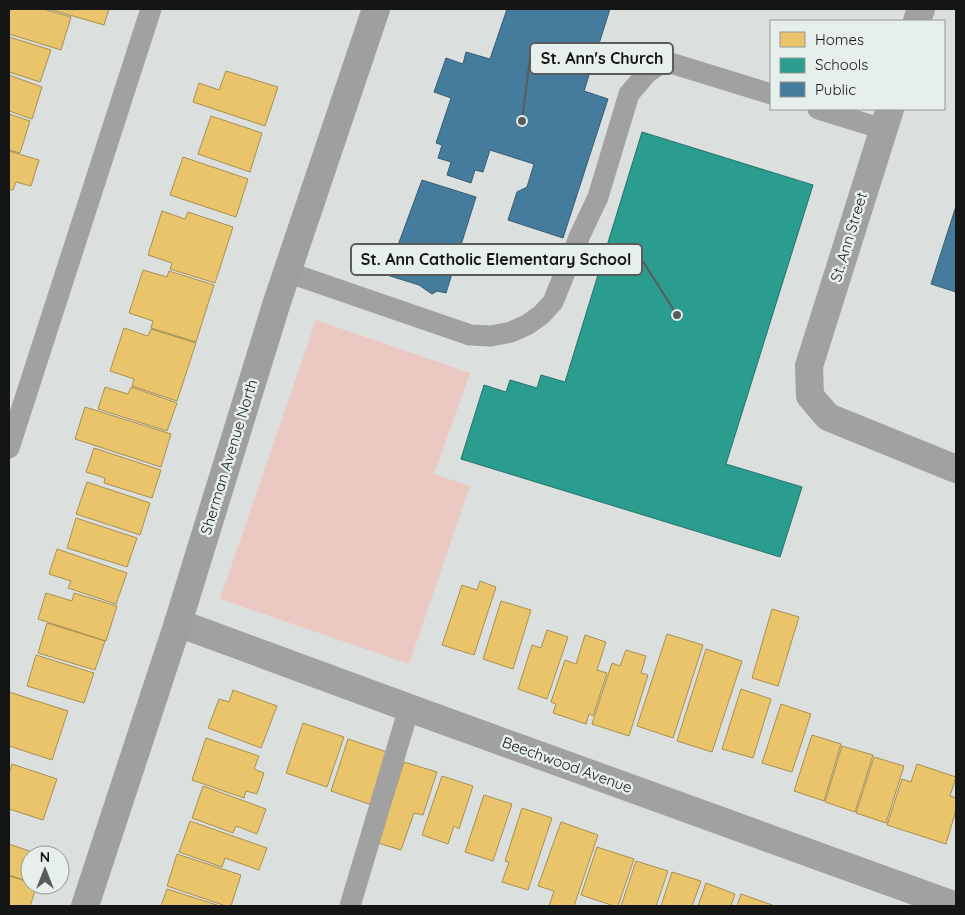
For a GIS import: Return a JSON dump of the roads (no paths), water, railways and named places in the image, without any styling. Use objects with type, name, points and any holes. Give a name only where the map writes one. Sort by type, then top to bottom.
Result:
[{"type":"street","name":"Sherman Avenue North","points":[[86,906],[178,623],[277,302],[376,9]]},
{"type":"street","name":"St. Ann Street","points":[[887,119],[809,366],[810,396],[828,417],[956,469]]},
{"type":"street","name":"Beechwood Avenue","points":[[178,623],[956,906]]},
{"type":"lane","points":[[9,448],[151,9]]},
{"type":"lane","points":[[287,272],[470,335],[491,336],[511,332],[527,325],[541,315],[553,302],[580,235],[598,197],[629,94],[647,73],[664,61],[770,94]]},
{"type":"lane","points":[[825,110],[887,119]]},
{"type":"lane","points":[[350,906],[409,708]]},
{"type":"place","name":"St. Ann's Church","points":[[522,121]]},
{"type":"place","name":"St. Ann Catholic Elementary School","points":[[677,315]]}]
